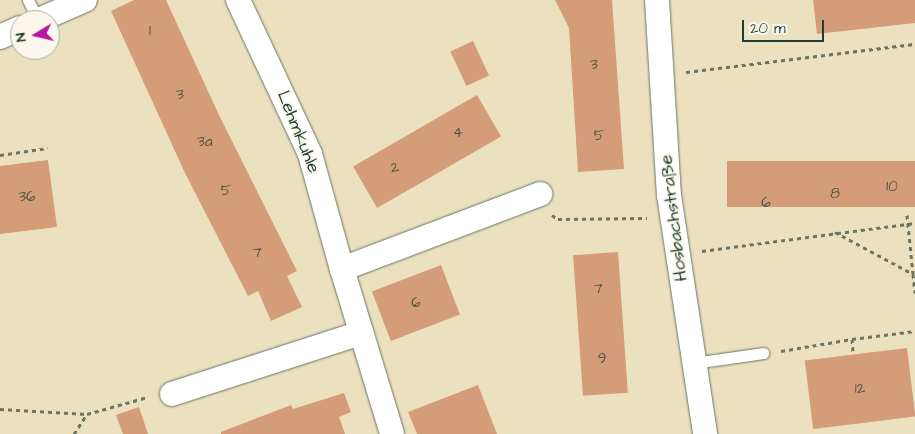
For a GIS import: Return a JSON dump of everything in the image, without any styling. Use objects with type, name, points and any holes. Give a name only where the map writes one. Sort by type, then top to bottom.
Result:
[{"type":"street","points":[[60,11],[85,0]]},
{"type":"street","name":"Lehmkuhle","points":[[238,0],[310,154],[360,333],[392,434]]},
{"type":"street","name":"Hosbachstraße","points":[[657,0],[660,74],[672,218],[705,434]]},
{"type":"street","points":[[342,269],[540,194]]},
{"type":"street","points":[[172,394],[360,333]]},
{"type":"lane","points":[[694,363],[763,353]]},
{"type":"path","points":[[660,74],[915,44]]},
{"type":"path","points":[[0,155],[47,148]]},
{"type":"path","points":[[540,194],[546,211],[558,219],[672,218]]},
{"type":"path","points":[[906,215],[915,293]]},
{"type":"path","points":[[678,254],[915,223]]},
{"type":"path","points":[[835,232],[913,274]]},
{"type":"path","points":[[763,353],[915,331]]},
{"type":"path","points":[[852,339],[853,352]]},
{"type":"path","points":[[0,409],[87,414],[123,404]]},
{"type":"path","points":[[74,434],[87,414]]},
{"type":"building","points":[[134,0],[166,0],[219,115],[297,271],[287,276],[302,307],[271,321],[258,291],[248,296],[185,173],[111,11]]},
{"type":"building","points":[[555,0],[612,0],[624,169],[578,172],[569,28]]},
{"type":"building","points":[[813,0],[915,0],[915,23],[817,34]]},
{"type":"building","points":[[473,41],[489,75],[466,86],[450,52]]},
{"type":"building","points":[[477,95],[501,137],[377,208],[353,166]]},
{"type":"building","points":[[48,160],[57,227],[0,234],[0,166]]},
{"type":"building","points":[[727,161],[915,161],[915,207],[727,207]]},
{"type":"building","points":[[618,252],[628,393],[583,396],[573,255]]},
{"type":"building","points":[[441,265],[460,314],[391,341],[372,292]]},
{"type":"building","points":[[907,348],[915,417],[813,429],[805,361]]},
{"type":"building","points":[[478,385],[497,434],[417,434],[408,412]]},
{"type":"building","points":[[344,393],[351,412],[339,417],[345,434],[221,434],[221,432],[291,405],[293,409]]},
{"type":"building","points":[[139,407],[148,434],[123,434],[116,415]]}]
